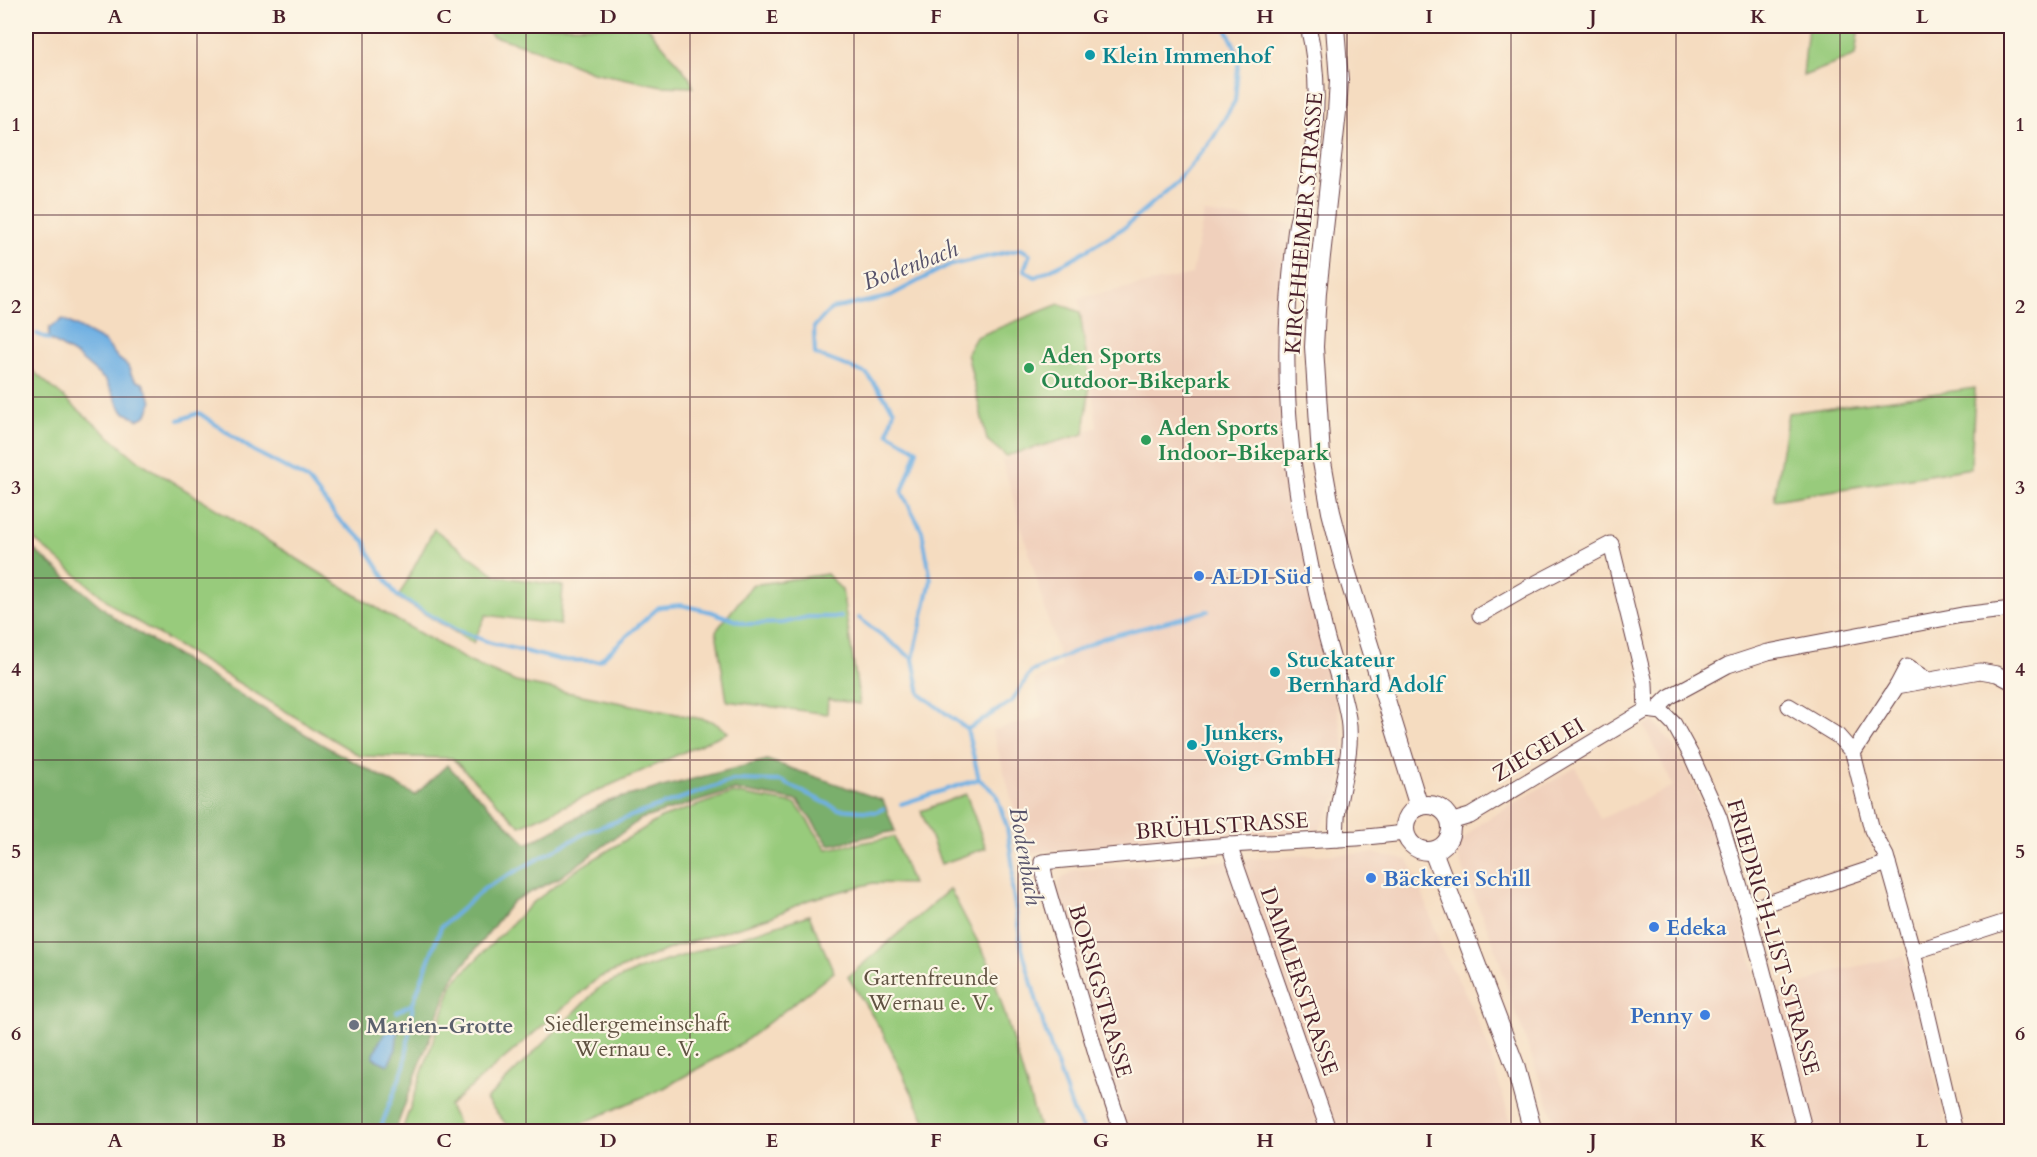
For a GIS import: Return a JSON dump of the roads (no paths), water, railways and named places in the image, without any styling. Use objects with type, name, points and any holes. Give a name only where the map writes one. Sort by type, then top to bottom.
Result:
[{"type":"main road","name":"KIRCHHEIMER STRASSE","points":[[1335,26],[1339,81],[1317,292],[1314,347],[1321,456],[1331,512],[1346,570],[1419,807]]},
{"type":"main road","points":[[1436,806],[1443,810],[1450,822],[1449,838],[1444,845],[1433,851],[1416,848],[1410,843],[1405,832],[1405,821],[1409,814],[1419,807],[1436,806]]},
{"type":"main road","points":[[1433,851],[1512,1057],[1533,1131]]},
{"type":"street","points":[[1308,26],[1314,50],[1316,103],[1305,192],[1295,234],[1289,297],[1287,369],[1289,424],[1301,511],[1325,630],[1348,719],[1349,756],[1336,823],[1337,839]]},
{"type":"street","points":[[1480,615],[1611,544],[1652,711]]},
{"type":"street","name":"ZIEGELEI","points":[[1450,822],[1470,816],[1652,711],[1669,697],[1728,665],[1768,652],[1962,615],[2012,609]]},
{"type":"street","points":[[1853,753],[1897,686],[1980,671],[1997,674],[2012,682]]},
{"type":"street","points":[[1789,706],[1838,736],[1853,753],[1872,830],[1886,855],[1913,952],[1955,1131]]},
{"type":"street","name":"FRIEDRICH-LIST-STRASSE","points":[[1652,711],[1667,716],[1674,724],[1707,787],[1719,817],[1747,910],[1805,1131]]},
{"type":"street","name":"BRÜHLSTRASSE","points":[[1042,862],[1405,832]]},
{"type":"street","name":"DAIMLERSTRASSE","points":[[1229,845],[1329,1131]]},
{"type":"street","name":"BORSIGSTRASSE","points":[[1042,862],[1094,1049],[1122,1131]]},
{"type":"street","points":[[1747,910],[1888,863]]},
{"type":"street","points":[[1913,952],[2012,920]]},
{"type":"water","points":[[63,319],[104,341],[128,366],[132,376],[143,383],[152,401],[147,415],[138,420],[122,411],[106,381],[77,356],[49,339],[49,328]]},
{"type":"water","points":[[398,1026],[396,1049],[388,1065],[373,1058],[388,1030]]},
{"type":"waterway","name":"Bodenbach","points":[[1085,1132],[1074,1114],[1045,1030],[1022,949],[1012,887],[1013,868],[1007,827],[996,794],[979,779],[967,729],[920,694],[913,659],[931,580],[922,531],[902,492],[917,450],[888,433],[894,410],[867,374],[815,354],[814,327],[831,309],[888,297],[947,266],[1021,249],[1030,254],[1024,270],[1035,277],[1070,260],[1125,227],[1177,182],[1213,138],[1235,101],[1239,55],[1225,26]]},
{"type":"waterway","points":[[37,334],[49,339]]},
{"type":"waterway","points":[[179,420],[199,413],[254,451],[307,479],[341,522],[365,541],[369,553],[396,595],[454,629],[491,643],[560,660],[599,661],[659,607],[681,605],[712,612],[746,624],[783,623],[808,617],[841,617]]},
{"type":"waterway","points":[[968,729],[1012,701],[1031,672],[1103,638],[1208,611]]},
{"type":"waterway","points":[[859,618],[913,659]]},
{"type":"waterway","points":[[901,804],[979,779]]},
{"type":"waterway","points":[[379,1132],[405,1064],[413,1003],[441,927],[485,888],[589,831],[733,780],[781,781],[838,809],[875,812],[883,809]]},
{"type":"waterway","points":[[397,1012],[412,1004]]},
{"type":"place","name":"Klein Immenhof","points":[[1090,55]]},
{"type":"place","name":"Aden Sports Outdoor-Bikepark","points":[[1029,368]]},
{"type":"place","name":"Aden Sports Indoor-Bikepark","points":[[1146,440]]},
{"type":"place","name":"ALDI Süd","points":[[1199,576]]},
{"type":"place","name":"Stuckateur Bernhard Adolf","points":[[1275,672]]},
{"type":"place","name":"Junkers, Voigt GmbH","points":[[1192,745]]},
{"type":"place","name":"Bäckerei Schill","points":[[1371,878]]},
{"type":"place","name":"Edeka","points":[[1654,927]]},
{"type":"place","name":"Penny","points":[[1705,1015]]},
{"type":"place","name":"Marien-Grotte","points":[[354,1025]]},
{"type":"park label","name":"Gartenfreunde Wernau e. V.","points":[[931,990]]},
{"type":"park label","name":"Siedlergemeinschaft Wernau e. V.","points":[[637,1036]]}]
